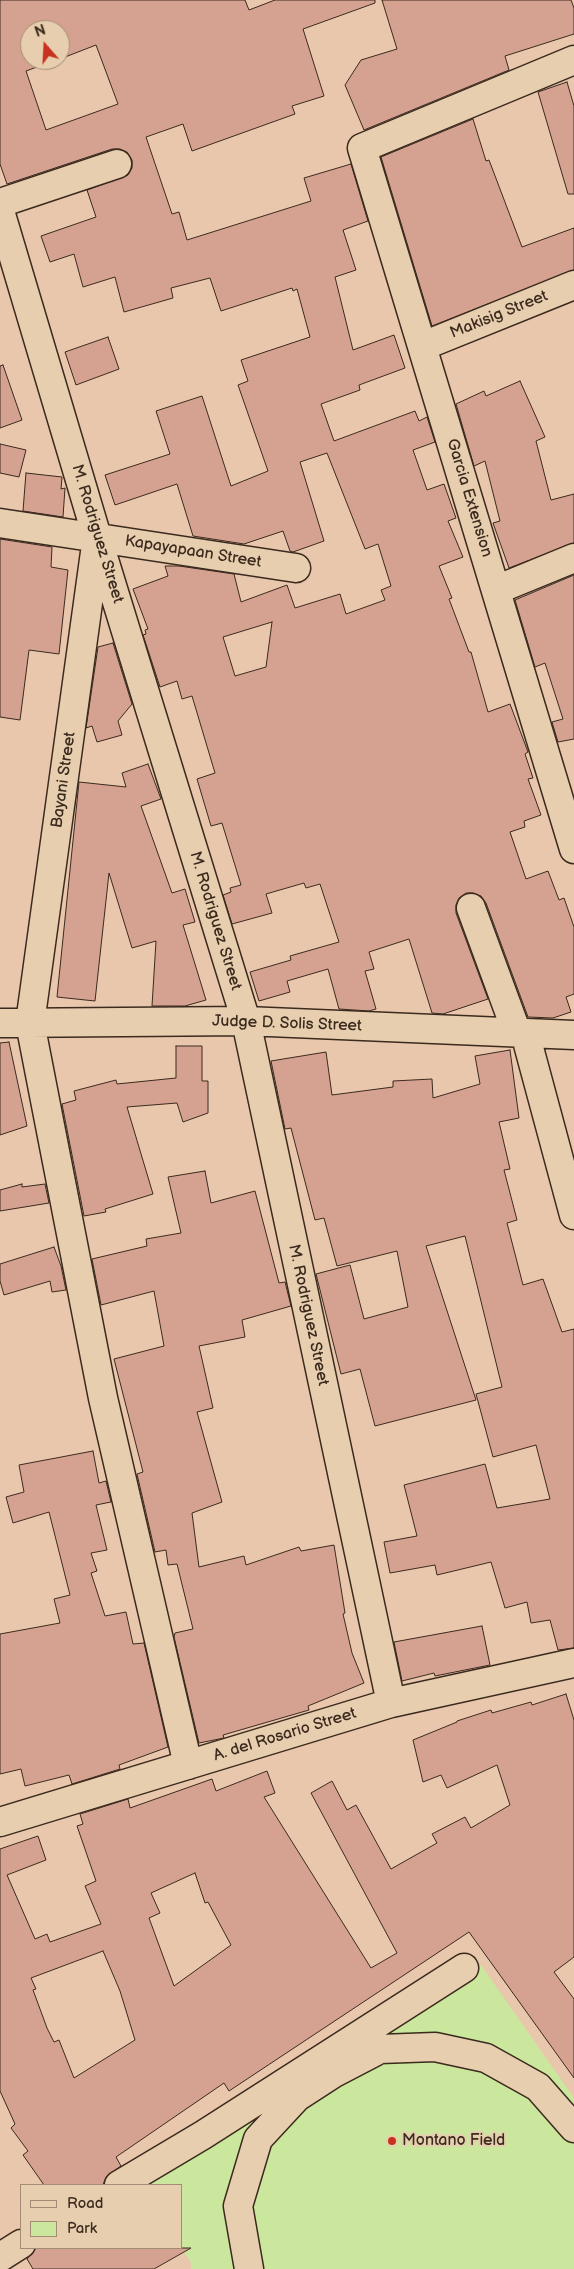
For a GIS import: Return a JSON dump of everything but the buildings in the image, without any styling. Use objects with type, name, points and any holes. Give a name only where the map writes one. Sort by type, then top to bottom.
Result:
[{"type":"street","name":"Garcia Extension","points":[[574,60],[362,148],[496,590],[566,790],[574,849]]},
{"type":"street","points":[[0,203],[117,164]]},
{"type":"street","name":"M. Rodriguez Street","points":[[0,211],[97,537],[246,1022],[391,1703]]},
{"type":"street","name":"Makisig Street","points":[[423,346],[574,285]]},
{"type":"street","name":"Kapayapaan Street","points":[[0,523],[296,568]]},
{"type":"street","name":"Bayani Street","points":[[97,537],[30,1023],[103,1398],[188,1765]]},
{"type":"street","points":[[496,590],[574,558]]},
{"type":"street","points":[[470,908],[521,1033],[574,1215]]},
{"type":"street","name":"Judge D. Solis Street","points":[[0,1023],[246,1022],[574,1035]]},
{"type":"street","name":"A. del Rosario Street","points":[[0,1822],[391,1703],[574,1663]]},
{"type":"street","points":[[121,2184],[203,2135],[464,1968]]},
{"type":"street","points":[[249,2269],[238,2206],[258,2138],[297,2097],[334,2072],[380,2049],[435,2047],[486,2058],[538,2087],[574,2128]]},
{"type":"green space","name":"Montano Field","points":[[481,1965],[574,2098],[574,2269],[191,2269],[191,2263],[182,2249],[182,2184],[144,2184]]},
{"type":"place","name":"Montano Field","points":[[392,2141]]}]
